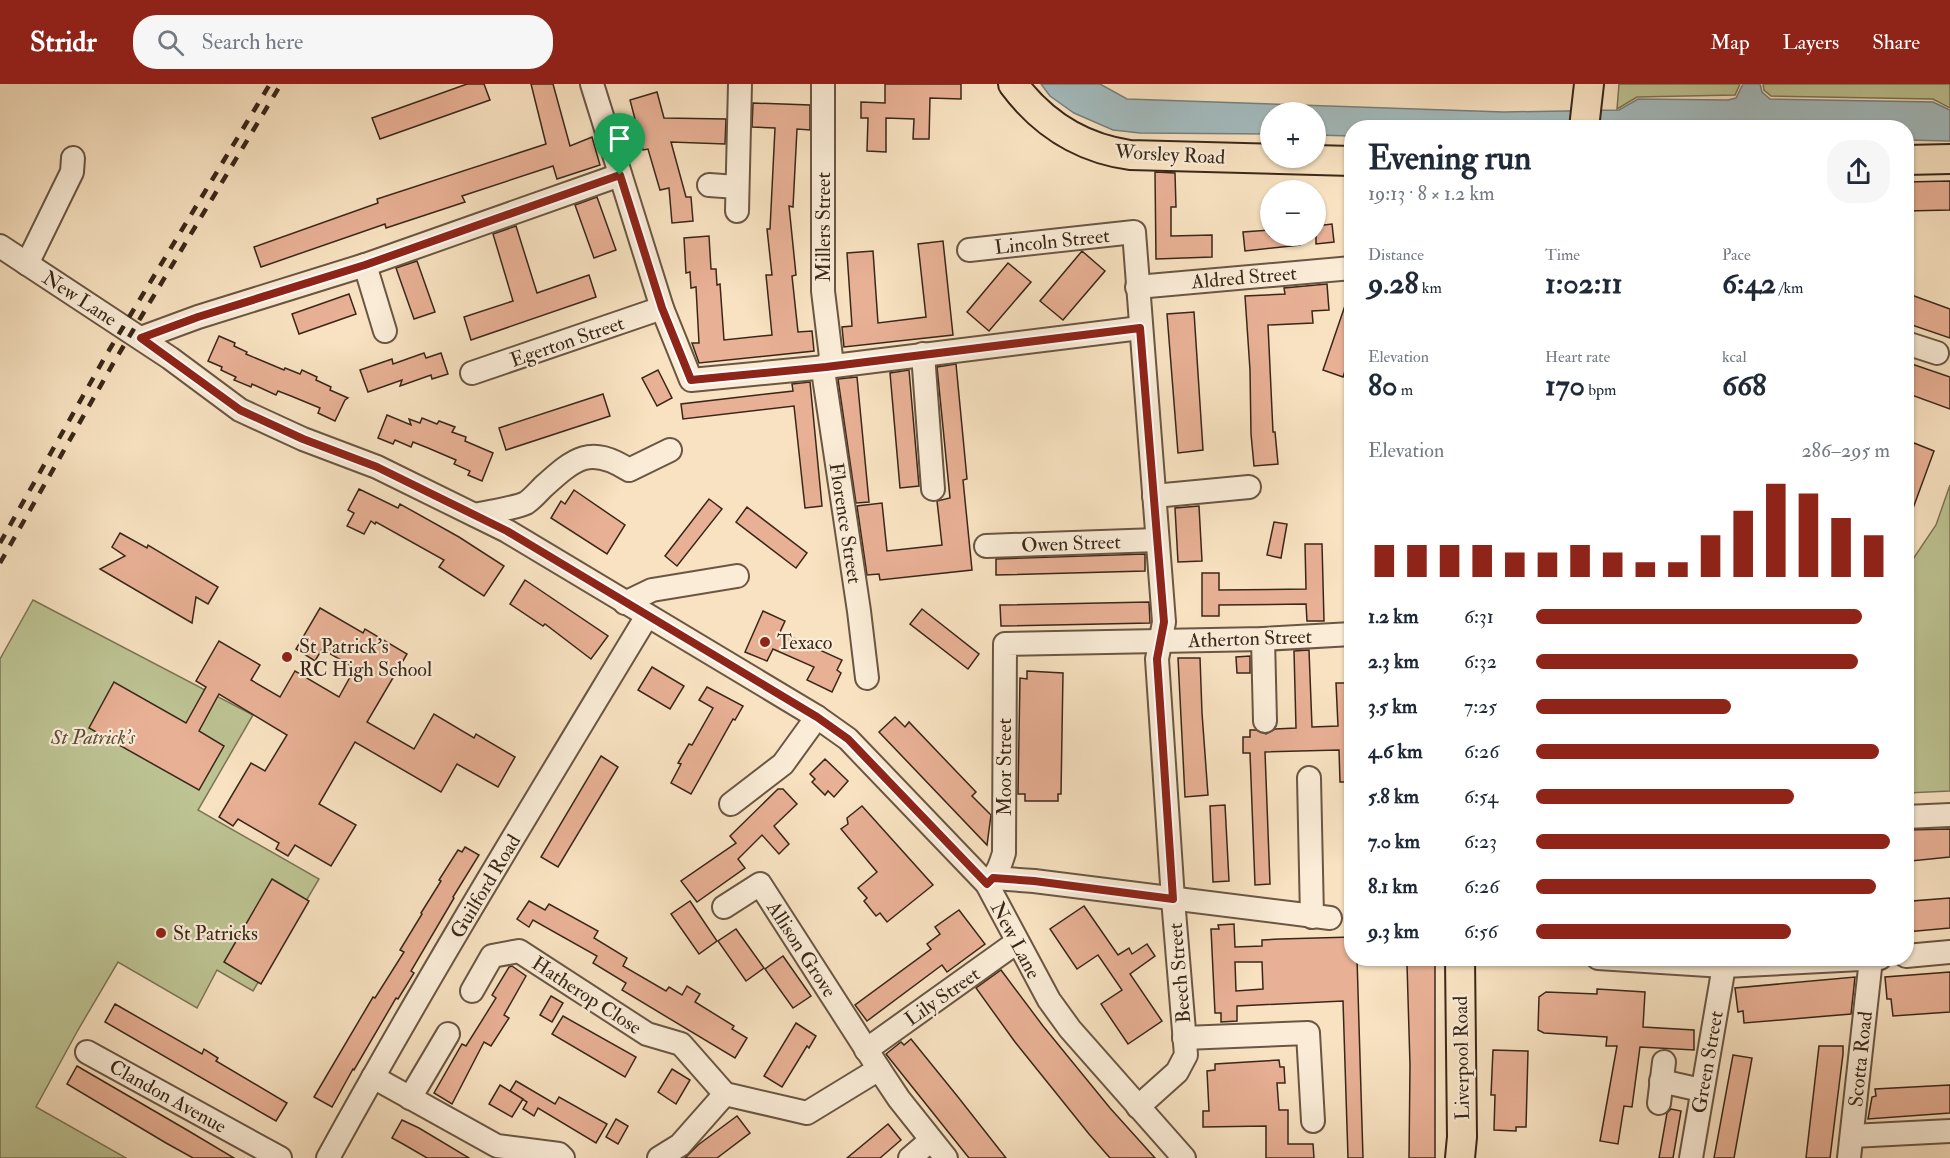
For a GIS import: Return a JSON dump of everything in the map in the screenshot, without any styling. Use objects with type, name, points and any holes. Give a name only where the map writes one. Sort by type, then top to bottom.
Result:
[{"type":"main road","name":"Worsley Road","points":[[1013,84],[1039,115],[1065,134],[1115,153],[1344,161]]},
{"type":"main road","points":[[1585,120],[1588,90]]},
{"type":"main road","points":[[1914,160],[1950,159]]},
{"type":"main road","name":"Liverpool Road","points":[[1460,966],[1462,1137],[1460,1158]]},
{"type":"street","points":[[592,84],[662,308],[691,380],[826,367],[1140,328]]},
{"type":"street","points":[[736,211],[740,84]]},
{"type":"street","name":"Millers Street","points":[[820,85],[823,291],[831,357],[826,367]]},
{"type":"street","points":[[27,264],[72,172],[74,158]]},
{"type":"street","points":[[141,338],[198,317],[365,265],[620,175]]},
{"type":"street","points":[[709,185],[737,186]]},
{"type":"street","name":"Lincoln Street","points":[[969,250],[1134,231]]},
{"type":"street","name":"Beech Street","points":[[1134,231],[1164,622],[1157,659],[1186,1055],[1178,1072],[1138,1107]]},
{"type":"street","name":"New Lane","points":[[0,246],[141,338],[240,410],[303,439],[377,467],[507,531],[817,717],[848,739],[990,881],[1017,942],[1049,1000],[1138,1107],[1184,1158]]},
{"type":"street","points":[[365,265],[386,332]]},
{"type":"street","name":"Aldred Street","points":[[1137,287],[1344,269]]},
{"type":"street","name":"Egerton Street","points":[[472,373],[662,308]]},
{"type":"street","points":[[1914,346],[1937,353]]},
{"type":"street","points":[[923,354],[933,489]]},
{"type":"street","name":"Florence Street","points":[[826,367],[824,376],[867,678]]},
{"type":"street","points":[[475,515],[526,503],[560,471],[583,457],[598,456],[614,460],[629,470],[670,450]]},
{"type":"street","points":[[1154,496],[1249,487]]},
{"type":"street","name":"Owen Street","points":[[986,546],[1157,540]]},
{"type":"street","points":[[625,603],[652,590],[737,576]]},
{"type":"street","name":"Guilford Road","points":[[328,1158],[510,844],[647,616]]},
{"type":"street","name":"Atherton Street","points":[[1005,644],[1263,639],[1344,634]]},
{"type":"street","points":[[1263,639],[1265,722]]},
{"type":"street","name":"Moor Street","points":[[990,881],[1000,867],[1004,853],[1005,644]]},
{"type":"street","points":[[730,804],[783,764],[817,717]]},
{"type":"street","points":[[990,881],[1034,881],[1321,917],[1302,803],[1309,778]]},
{"type":"street","points":[[1914,817],[1950,815]]},
{"type":"street","name":"Allison Grove","points":[[724,907],[760,884],[866,1050]]},
{"type":"street","name":"Lily Street","points":[[866,1050],[1017,942]]},
{"type":"street","name":"Hatherop Close","points":[[472,991],[492,956],[519,951],[646,1034],[681,1044],[725,1094]]},
{"type":"street","points":[[1914,955],[1950,952]]},
{"type":"street","name":"Green Street","points":[[1691,1158],[1724,966]]},
{"type":"street","name":"Scotta Road","points":[[1850,1147],[1875,966]]},
{"type":"street","points":[[1184,1038],[1308,1033],[1313,1121]]},
{"type":"street","points":[[410,1098],[448,1034]]},
{"type":"street","points":[[866,1050],[899,1099],[946,1158]]},
{"type":"street","name":"Clandon Avenue","points":[[87,1052],[280,1158]]},
{"type":"street","points":[[667,1153],[725,1094],[807,1113],[879,1069]]},
{"type":"street","points":[[373,1077],[498,1146],[559,1154],[563,1158]]},
{"type":"street","points":[[1661,1082],[1701,1090]]},
{"type":"street","points":[[1850,1147],[1950,1131]]},
{"type":"street","points":[[910,1158],[931,1140]]},
{"type":"green space","points":[[1619,84],[1740,84],[1735,95],[1637,97],[1617,109]]},
{"type":"green space","points":[[1763,84],[1950,84],[1950,108],[1933,99],[1771,96],[1764,90]]},
{"type":"green space","points":[[1950,485],[1950,791],[1914,793],[1914,558],[1936,525]]},
{"type":"green space","name":"St Patrick's","points":[[33,600],[253,715],[198,810],[319,879],[253,991],[217,970],[197,1008],[118,962],[36,1107],[126,1158],[0,1158],[0,659]]},
{"type":"water","points":[[1041,84],[1100,84],[1127,99],[1260,104],[1260,134],[1140,133],[1113,130],[1074,113],[1050,96]]},
{"type":"water","points":[[1743,84],[1760,84],[1762,92],[1770,99],[1933,102],[1950,110],[1950,141],[1914,140],[1914,120],[1344,120],[1344,136],[1326,135],[1326,106],[1504,112],[1619,110],[1638,99],[1728,100],[1736,98]]},
{"type":"building","points":[[467,84],[484,84],[490,100],[380,139],[372,118]]},
{"type":"building","points":[[531,84],[553,84],[570,146],[592,137],[600,165],[557,179],[553,166],[462,196],[465,202],[386,228],[385,224],[261,267],[254,247],[378,203],[377,199],[546,144]]},
{"type":"building","points":[[885,84],[961,84],[961,99],[930,98],[929,139],[913,139],[914,119],[886,118],[886,152],[867,151],[868,118],[861,118],[861,102],[885,103]]},
{"type":"building","points":[[657,92],[664,118],[726,119],[725,144],[671,142],[686,197],[691,197],[693,221],[672,223],[669,188],[660,190],[648,149],[643,150],[630,100]]},
{"type":"building","points":[[753,103],[810,105],[810,130],[797,129],[793,207],[789,206],[796,275],[792,276],[798,332],[812,331],[814,351],[699,363],[692,343],[699,343],[696,287],[691,288],[690,272],[686,273],[684,238],[709,236],[711,269],[716,269],[717,285],[720,284],[724,340],[772,335],[766,275],[772,275],[767,229],[770,229],[775,128],[752,127]]},
{"type":"building","points":[[1155,172],[1175,173],[1176,207],[1171,207],[1171,236],[1212,235],[1212,257],[1156,259]]},
{"type":"building","points":[[1950,181],[1950,210],[1914,211],[1914,182]]},
{"type":"building","points":[[597,197],[616,250],[594,258],[575,205]]},
{"type":"building","points":[[1332,224],[1334,242],[1326,243],[1326,225]]},
{"type":"building","points":[[516,226],[537,293],[589,275],[596,297],[471,340],[464,317],[513,301],[493,234]]},
{"type":"building","points":[[1260,231],[1260,246],[1291,246],[1245,251],[1243,232]]},
{"type":"building","points":[[943,241],[953,335],[844,347],[842,327],[852,326],[847,253],[873,251],[878,323],[926,317],[918,244]]},
{"type":"building","points":[[1082,251],[1105,271],[1063,320],[1040,301]]},
{"type":"building","points":[[417,261],[435,312],[414,319],[396,268]]},
{"type":"building","points":[[1008,263],[1031,282],[989,331],[967,312]]},
{"type":"building","points":[[1327,284],[1329,310],[1312,311],[1313,323],[1268,325],[1273,432],[1275,432],[1278,464],[1254,466],[1245,296],[1285,294],[1284,288]]},
{"type":"building","points":[[349,294],[356,314],[299,334],[292,314]]},
{"type":"building","points":[[1914,296],[1950,309],[1950,338],[1914,326]]},
{"type":"building","points":[[1344,309],[1343,377],[1323,370]]},
{"type":"building","points":[[1194,312],[1203,450],[1178,453],[1167,314]]},
{"type":"building","points":[[219,336],[235,343],[234,346],[247,352],[246,354],[284,370],[285,368],[300,374],[302,370],[317,377],[316,380],[331,387],[330,390],[348,398],[335,421],[318,413],[320,408],[291,396],[278,391],[276,395],[252,384],[251,387],[234,380],[236,377],[208,361]]},
{"type":"building","points":[[424,353],[426,358],[441,353],[448,374],[432,379],[431,375],[400,386],[402,380],[368,392],[360,370],[392,359],[393,364]]},
{"type":"building","points":[[956,364],[967,479],[963,480],[972,570],[880,580],[879,574],[867,575],[857,506],[882,503],[887,551],[942,545],[937,501],[950,498],[937,367]]},
{"type":"building","points":[[1914,365],[1950,377],[1950,409],[1914,396]]},
{"type":"building","points":[[658,370],[672,398],[657,406],[642,378]]},
{"type":"building","points":[[909,370],[919,486],[900,488],[890,373]]},
{"type":"building","points":[[857,377],[869,502],[856,503],[838,379]]},
{"type":"building","points":[[810,382],[822,506],[805,508],[794,406],[683,419],[681,404],[793,391],[792,384]]},
{"type":"building","points":[[603,394],[610,416],[506,450],[499,428]]},
{"type":"building","points":[[387,415],[411,425],[409,419],[420,423],[422,418],[437,424],[439,421],[455,427],[452,432],[466,437],[465,441],[493,453],[482,481],[468,475],[470,471],[454,464],[456,460],[428,448],[413,442],[411,447],[395,440],[393,444],[378,438]]},
{"type":"building","points":[[1914,443],[1934,451],[1914,506]]},
{"type":"building","points":[[359,489],[398,508],[400,504],[459,537],[504,566],[484,596],[439,567],[444,560],[376,522],[375,524],[371,521],[364,534],[347,526],[354,513],[348,510]]},
{"type":"building","points":[[574,490],[625,525],[607,554],[551,518],[561,501],[565,504]]},
{"type":"building","points":[[709,499],[722,509],[677,566],[665,556]]},
{"type":"building","points":[[1199,506],[1202,561],[1178,562],[1175,508]]},
{"type":"building","points":[[747,507],[807,553],[796,568],[736,522]]},
{"type":"building","points":[[1274,522],[1287,524],[1281,558],[1267,555]]},
{"type":"building","points":[[120,533],[147,548],[148,545],[218,587],[208,604],[196,597],[192,623],[100,569],[125,556],[112,547]]},
{"type":"building","points":[[1305,544],[1322,544],[1324,621],[1307,621],[1306,604],[1219,605],[1219,616],[1202,616],[1202,573],[1219,573],[1219,590],[1306,589]]},
{"type":"building","points":[[1145,554],[1145,571],[996,575],[996,559]]},
{"type":"building","points":[[525,580],[608,636],[591,659],[545,624],[543,626],[510,604]]},
{"type":"building","points":[[1149,602],[1150,623],[1001,626],[1000,605]]},
{"type":"building","points":[[320,608],[363,633],[365,629],[407,654],[367,722],[414,749],[434,714],[474,738],[476,734],[515,757],[498,787],[457,764],[441,792],[355,742],[319,804],[356,825],[331,866],[295,845],[288,856],[276,849],[279,843],[238,819],[233,826],[219,817],[251,763],[265,771],[287,735],[219,694],[199,731],[224,746],[199,790],[89,728],[114,682],[186,723],[206,687],[196,681],[219,641],[260,665],[251,680],[280,697],[295,671],[339,697],[355,668],[322,649],[315,661],[296,649]]},
{"type":"building","points":[[922,609],[979,654],[968,669],[910,624]]},
{"type":"building","points":[[763,611],[785,621],[780,632],[842,660],[837,670],[841,673],[832,692],[807,680],[814,667],[773,649],[767,661],[745,652]]},
{"type":"building","points":[[1309,650],[1312,727],[1338,726],[1336,683],[1344,683],[1344,782],[1340,782],[1339,750],[1265,752],[1270,884],[1255,885],[1250,753],[1243,753],[1243,737],[1250,737],[1250,730],[1266,734],[1275,729],[1296,728],[1294,651]]},
{"type":"building","points":[[1250,656],[1250,673],[1237,673],[1236,657]]},
{"type":"building","points":[[1178,658],[1200,658],[1208,795],[1185,797]]},
{"type":"building","points":[[652,667],[684,686],[670,709],[638,690]]},
{"type":"building","points":[[1027,671],[1063,673],[1061,794],[1058,794],[1058,801],[1025,801],[1025,794],[1018,794],[1020,678],[1027,679]]},
{"type":"building","points":[[707,687],[743,706],[735,720],[733,719],[691,794],[671,783],[681,764],[678,763],[689,744],[692,745],[713,708],[699,700]]},
{"type":"building","points":[[895,717],[905,727],[909,722],[976,792],[972,796],[991,815],[987,845],[879,732]]},
{"type":"building","points":[[601,756],[618,767],[558,867],[541,857]]},
{"type":"building","points":[[825,759],[848,781],[834,797],[828,791],[825,795],[812,782],[815,779],[810,774]]},
{"type":"building","points":[[778,789],[783,789],[797,804],[774,826],[789,844],[779,854],[762,835],[738,859],[745,868],[697,902],[681,881],[736,843],[730,836]]},
{"type":"building","points":[[1225,805],[1229,881],[1213,882],[1210,806]]},
{"type":"building","points":[[862,806],[933,885],[887,922],[880,913],[876,916],[864,901],[867,898],[858,888],[877,872],[841,829],[848,824],[847,818]]},
{"type":"building","points":[[1950,829],[1950,857],[1914,861],[1914,830]]},
{"type":"building","points":[[465,847],[479,855],[411,971],[414,973],[398,999],[396,998],[332,1107],[314,1097],[373,997],[375,998],[404,952],[400,950],[441,881],[439,880],[458,850],[462,852]]},
{"type":"building","points":[[272,879],[309,901],[261,984],[224,962]]},
{"type":"building","points":[[1950,898],[1950,928],[1914,931],[1914,901]]},
{"type":"building","points":[[529,901],[545,910],[549,904],[598,931],[594,938],[627,958],[623,966],[666,991],[669,987],[682,995],[687,986],[700,994],[695,1002],[734,1026],[732,1029],[747,1038],[735,1058],[622,990],[626,983],[593,963],[597,956],[533,920],[529,927],[517,919]]},
{"type":"building","points":[[690,901],[717,941],[699,954],[671,914]]},
{"type":"building","points":[[1084,906],[1118,955],[1129,948],[1132,954],[1147,944],[1155,956],[1130,974],[1162,1021],[1128,1044],[1101,1004],[1122,990],[1098,955],[1077,969],[1050,929]]},
{"type":"building","points":[[959,910],[985,944],[947,972],[942,965],[867,1021],[855,1005],[931,949],[927,944],[940,934],[935,927]]},
{"type":"building","points":[[1234,924],[1235,947],[1262,946],[1262,940],[1344,937],[1344,966],[1357,966],[1363,1158],[1348,1158],[1343,1001],[1237,1006],[1237,1021],[1221,1022],[1221,1013],[1215,1013],[1211,929],[1219,929],[1218,925]],"holes":[[[1235,962],[1262,962],[1263,989],[1236,991]]]},
{"type":"building","points":[[736,929],[764,968],[746,981],[718,941]]},
{"type":"building","points":[[783,956],[811,996],[793,1008],[765,969]]},
{"type":"building","points":[[512,966],[526,976],[504,1015],[509,1018],[491,1046],[484,1042],[452,1104],[434,1093],[462,1044],[466,1046],[496,998],[492,995],[509,967]]},
{"type":"building","points":[[1407,966],[1435,966],[1435,1158],[1409,1158],[1410,1065]]},
{"type":"building","points":[[1001,970],[1110,1108],[1155,1158],[1110,1158],[1089,1134],[1015,1042],[976,988]]},
{"type":"building","points":[[1950,972],[1950,1012],[1893,1016],[1891,999],[1887,999],[1885,977]]},
{"type":"building","points":[[1855,977],[1851,1014],[1744,1023],[1743,1011],[1738,1012],[1735,988]]},
{"type":"building","points":[[1597,989],[1645,992],[1643,1027],[1694,1030],[1694,1050],[1640,1047],[1632,1107],[1624,1106],[1618,1144],[1600,1141],[1617,1046],[1606,1046],[1607,1037],[1544,1033],[1538,1030],[1539,997],[1546,992],[1597,994]]},
{"type":"building","points":[[551,996],[563,1003],[552,1022],[540,1015]]},
{"type":"building","points":[[115,1004],[202,1054],[204,1049],[218,1058],[216,1061],[287,1103],[276,1121],[105,1022]]},
{"type":"building","points":[[563,1016],[636,1057],[625,1077],[552,1034]]},
{"type":"building","points":[[796,1023],[816,1036],[809,1048],[807,1046],[782,1087],[764,1076]]},
{"type":"building","points":[[911,1039],[1006,1158],[969,1158],[886,1054],[901,1042],[904,1045]]},
{"type":"building","points":[[1819,1046],[1843,1046],[1843,1054],[1830,1158],[1806,1158]]},
{"type":"building","points":[[1493,1050],[1528,1051],[1526,1127],[1516,1127],[1516,1131],[1494,1130],[1495,1095],[1491,1095]]},
{"type":"building","points":[[1733,1055],[1752,1058],[1734,1158],[1714,1158]]},
{"type":"building","points":[[1279,1060],[1280,1067],[1284,1067],[1285,1083],[1277,1083],[1279,1110],[1288,1110],[1288,1144],[1313,1144],[1314,1158],[1266,1158],[1266,1126],[1203,1127],[1203,1111],[1209,1111],[1207,1071],[1215,1070],[1215,1064]]},
{"type":"building","points":[[77,1066],[234,1158],[193,1158],[166,1143],[67,1084]]},
{"type":"building","points":[[672,1069],[690,1080],[676,1104],[658,1092]]},
{"type":"building","points":[[516,1081],[555,1104],[559,1097],[607,1124],[596,1143],[538,1108],[534,1116],[523,1109],[527,1102],[510,1091]]},
{"type":"building","points":[[500,1085],[523,1099],[512,1117],[489,1104]]},
{"type":"building","points":[[1950,1085],[1950,1113],[1868,1119],[1872,1097],[1876,1096],[1875,1089]]},
{"type":"building","points":[[1671,1109],[1681,1111],[1673,1158],[1659,1158],[1667,1113]]},
{"type":"building","points":[[737,1116],[750,1133],[717,1158],[685,1158],[698,1145]]},
{"type":"building","points":[[616,1119],[628,1126],[618,1144],[606,1137]]},
{"type":"building","points":[[402,1120],[469,1158],[427,1158],[392,1138]]},
{"type":"building","points":[[888,1124],[901,1140],[880,1158],[847,1158]]},
{"type":"railway","points":[[0,543],[105,357],[270,84]]},
{"type":"railway","points":[[0,563],[114,362],[281,84]]},
{"type":"place","name":"Texaco","points":[[765,642]]},
{"type":"place","name":"St Patrick's RC High School","points":[[287,657]]},
{"type":"place","name":"St Patricks","points":[[161,933]]},
{"type":"route","points":[[620,175],[662,308],[691,380],[826,367],[1140,328],[1164,622],[1157,659],[1173,899],[1034,881],[993,878],[987,884],[848,739],[817,717],[507,531],[377,467],[303,439],[240,410],[141,338],[198,317],[365,265],[620,175]]}]
